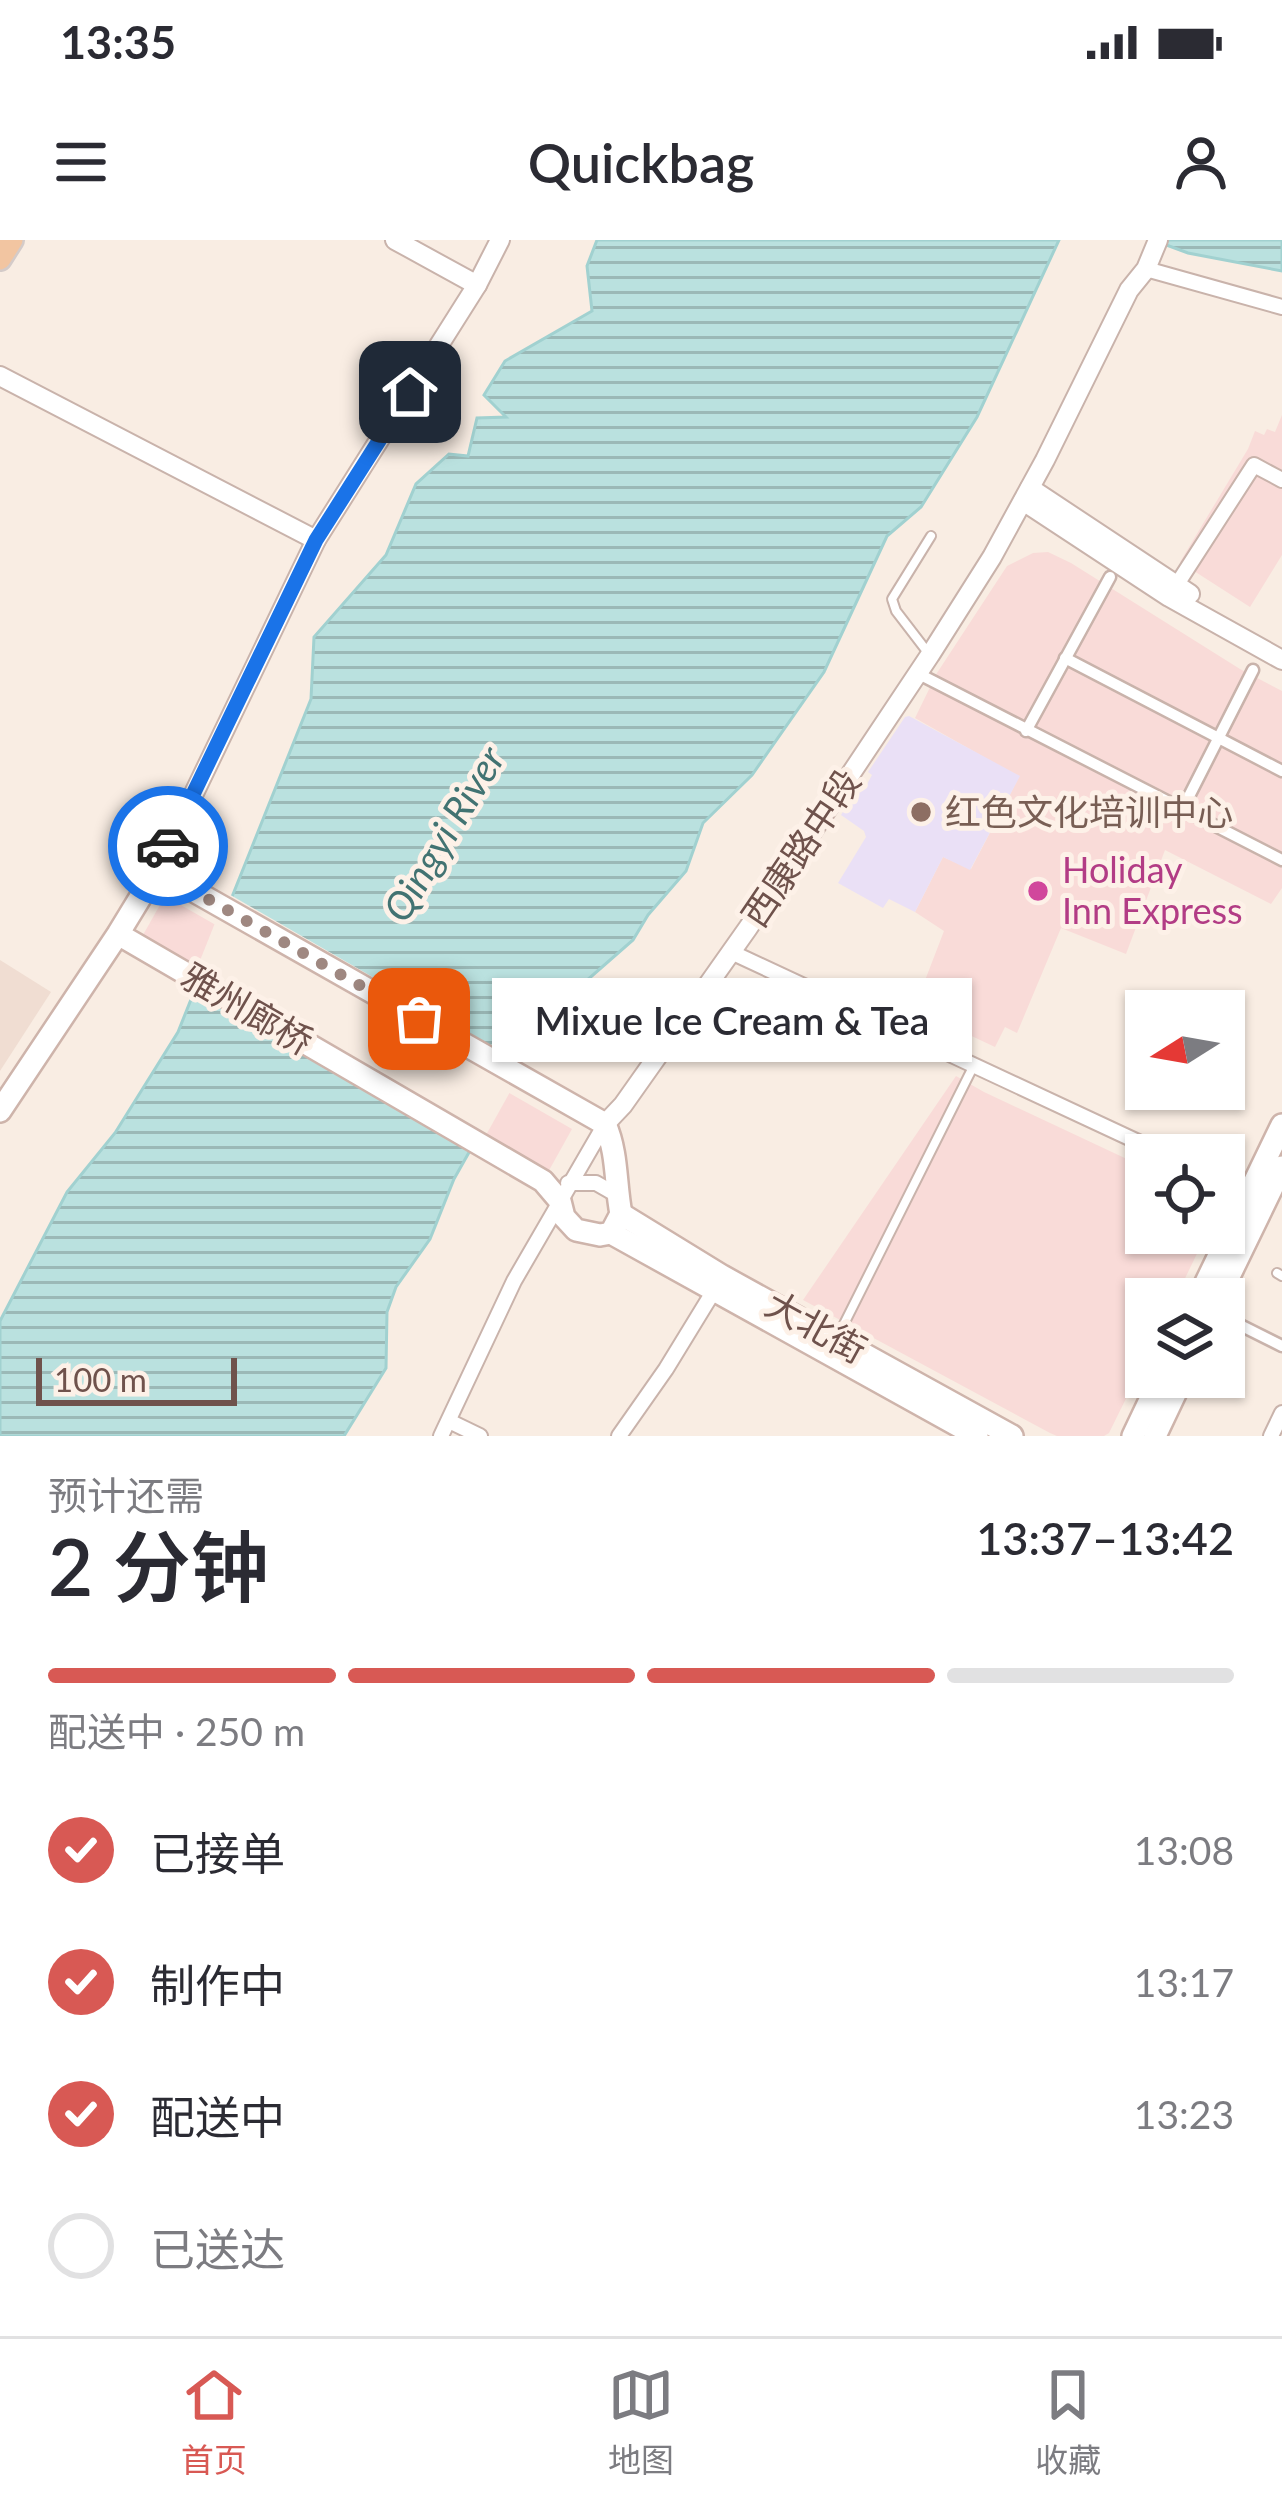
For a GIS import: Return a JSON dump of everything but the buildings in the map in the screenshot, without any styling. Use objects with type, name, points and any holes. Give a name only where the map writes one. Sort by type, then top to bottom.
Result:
[{"type":"main road","points":[[0,259],[12,240]]},
{"type":"main road","points":[[0,1111],[128,940],[165,874],[605,1124],[615,1147],[616,1214],[600,1235],[576,1230],[564,1217],[564,1192]]},
{"type":"main road","name":"雅州廊桥","points":[[128,940],[564,1192]]},
{"type":"main road","points":[[1212,1278],[1264,1202],[1282,1125]]},
{"type":"main road","points":[[1228,1278],[1282,1167]]},
{"type":"main road","name":"大北街","points":[[616,1214],[718,1284],[976,1436]]},
{"type":"main road","name":"大北街","points":[[718,1284],[836,1339],[1012,1436]]},
{"type":"main road","points":[[1133,1436],[1151,1398]]},
{"type":"main road","points":[[1155,1436],[1173,1398]]},
{"type":"street","points":[[395,240],[477,285]]},
{"type":"street","points":[[165,874],[316,540],[477,285],[500,240]]},
{"type":"street","points":[[1152,254],[1282,307]]},
{"type":"street","name":"西康路中段","points":[[441,1436],[514,1281],[564,1192],[605,1124],[623,1106],[731,952],[992,557],[1152,254]]},
{"type":"street","points":[[0,376],[316,540]]},
{"type":"street","points":[[1173,591],[1254,465],[1282,480]]},
{"type":"street","points":[[1026,494],[1282,661]]},
{"type":"street","points":[[1026,731],[1110,578]]},
{"type":"street","points":[[1173,591],[1282,649]]},
{"type":"street","points":[[1065,658],[1282,771]]},
{"type":"street","points":[[1182,810],[1253,670]]},
{"type":"street","points":[[917,673],[1282,860]]},
{"type":"street","points":[[731,952],[1125,1136]]},
{"type":"street","points":[[564,1192],[596,1183],[616,1214]]},
{"type":"street","points":[[620,1436],[718,1284]]},
{"type":"street","points":[[1245,1328],[1282,1346]]},
{"type":"street","points":[[1271,1436],[1282,1413]]},
{"type":"street","points":[[449,1421],[480,1436]]},
{"type":"lane","points":[[930,655],[892,599],[931,536]]},
{"type":"lane","points":[[836,1339],[974,1065]]},
{"type":"shaded area","points":[[1282,415],[1282,555],[1250,607],[1180,562],[1255,431],[1275,432]]},
{"type":"shaded area","points":[[1048,552],[1282,691],[1282,888],[1271,904],[1165,850],[1126,954],[1061,928],[1017,1033],[1005,1027],[995,1047],[914,1009],[944,931],[915,912],[943,857],[971,869],[1019,777],[915,718],[937,673],[1007,566],[1033,553]]},
{"type":"shaded area","name":"红色文化培训中心","points":[[909,716],[1020,776],[970,870],[943,857],[915,912],[889,899],[883,908],[838,883],[866,837],[841,815],[861,784],[866,786],[872,775],[868,772]]},
{"type":"shaded area","points":[[165,896],[572,1129],[547,1174],[139,942]]},
{"type":"shaded area","points":[[0,960],[51,992],[0,1071]]},
{"type":"shaded area","points":[[956,1076],[1125,1158],[1125,1254],[1197,1254],[1185,1278],[1125,1278],[1126,1398],[1104,1436],[1050,1433],[803,1300]]},
{"type":"water","name":"Qingyi River","points":[[597,240],[1059,240],[977,417],[921,507],[887,536],[824,672],[752,775],[703,823],[686,871],[633,940],[546,1016],[454,1179],[430,1239],[396,1287],[387,1312],[386,1368],[344,1436],[0,1436],[0,1321],[67,1192],[115,1133],[178,1032],[311,699],[314,637],[386,555],[416,484],[449,454],[468,456],[477,418],[506,417],[484,395],[505,361],[592,311],[587,266]]},
{"type":"water","points":[[1153,240],[1282,240],[1282,271],[1188,253]]},
{"type":"pier","points":[[227,893],[525,1065],[476,1153],[189,988]]},
{"type":"way so far","points":[[168,846],[157,870],[419,1019]]},
{"type":"place","name":"红色文化培训中心","points":[[921,812]]},
{"type":"place","name":"Holiday Inn Express","points":[[1038,891]]},
{"type":"place","name":"Mixue Ice Cream & Tea","points":[[419,1019]]},
{"type":"route","points":[[168,846],[316,540],[410,392]]}]
